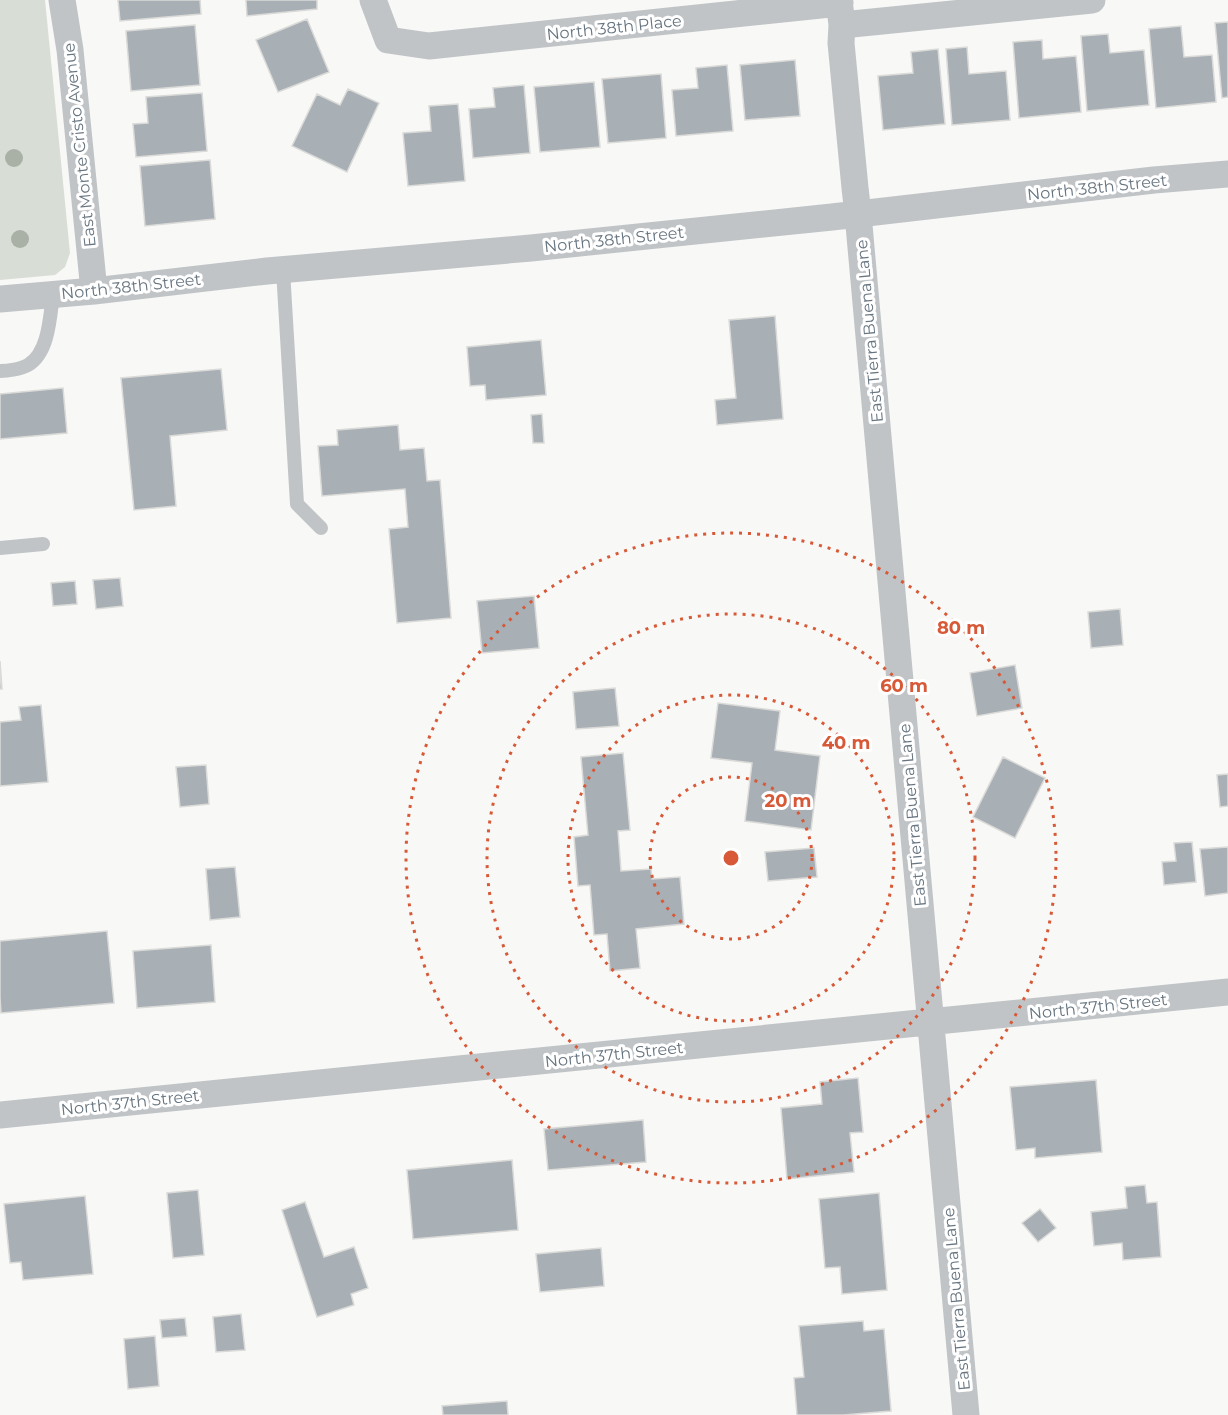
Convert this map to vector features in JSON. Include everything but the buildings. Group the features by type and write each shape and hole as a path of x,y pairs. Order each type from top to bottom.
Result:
{"street":[{"name":"East Monte Cristo Avenue","path":"62,0 70,50 94,291"},
{"name":"North 38th Place","path":"373,0 388,40 429,46 840,9 1092,0"},
{"name":"East Tierra Buena Lane","path":"840,9 842,54 966,1415"},
{"name":"North 38th Street","path":"0,299 283,270 531,248 1154,180 1228,174"},
{"name":"North 37th Street","path":"0,1115 1228,992"}],"lane":[{"path":"283,270 297,504 321,528"},
{"path":"0,371 28,366 41,354 49,325 53,294"},
{"path":"0,548 43,544"}],"shaded area":[{"path":"0,0 45,0 70,253 65,267 55,275 0,280"}]}
